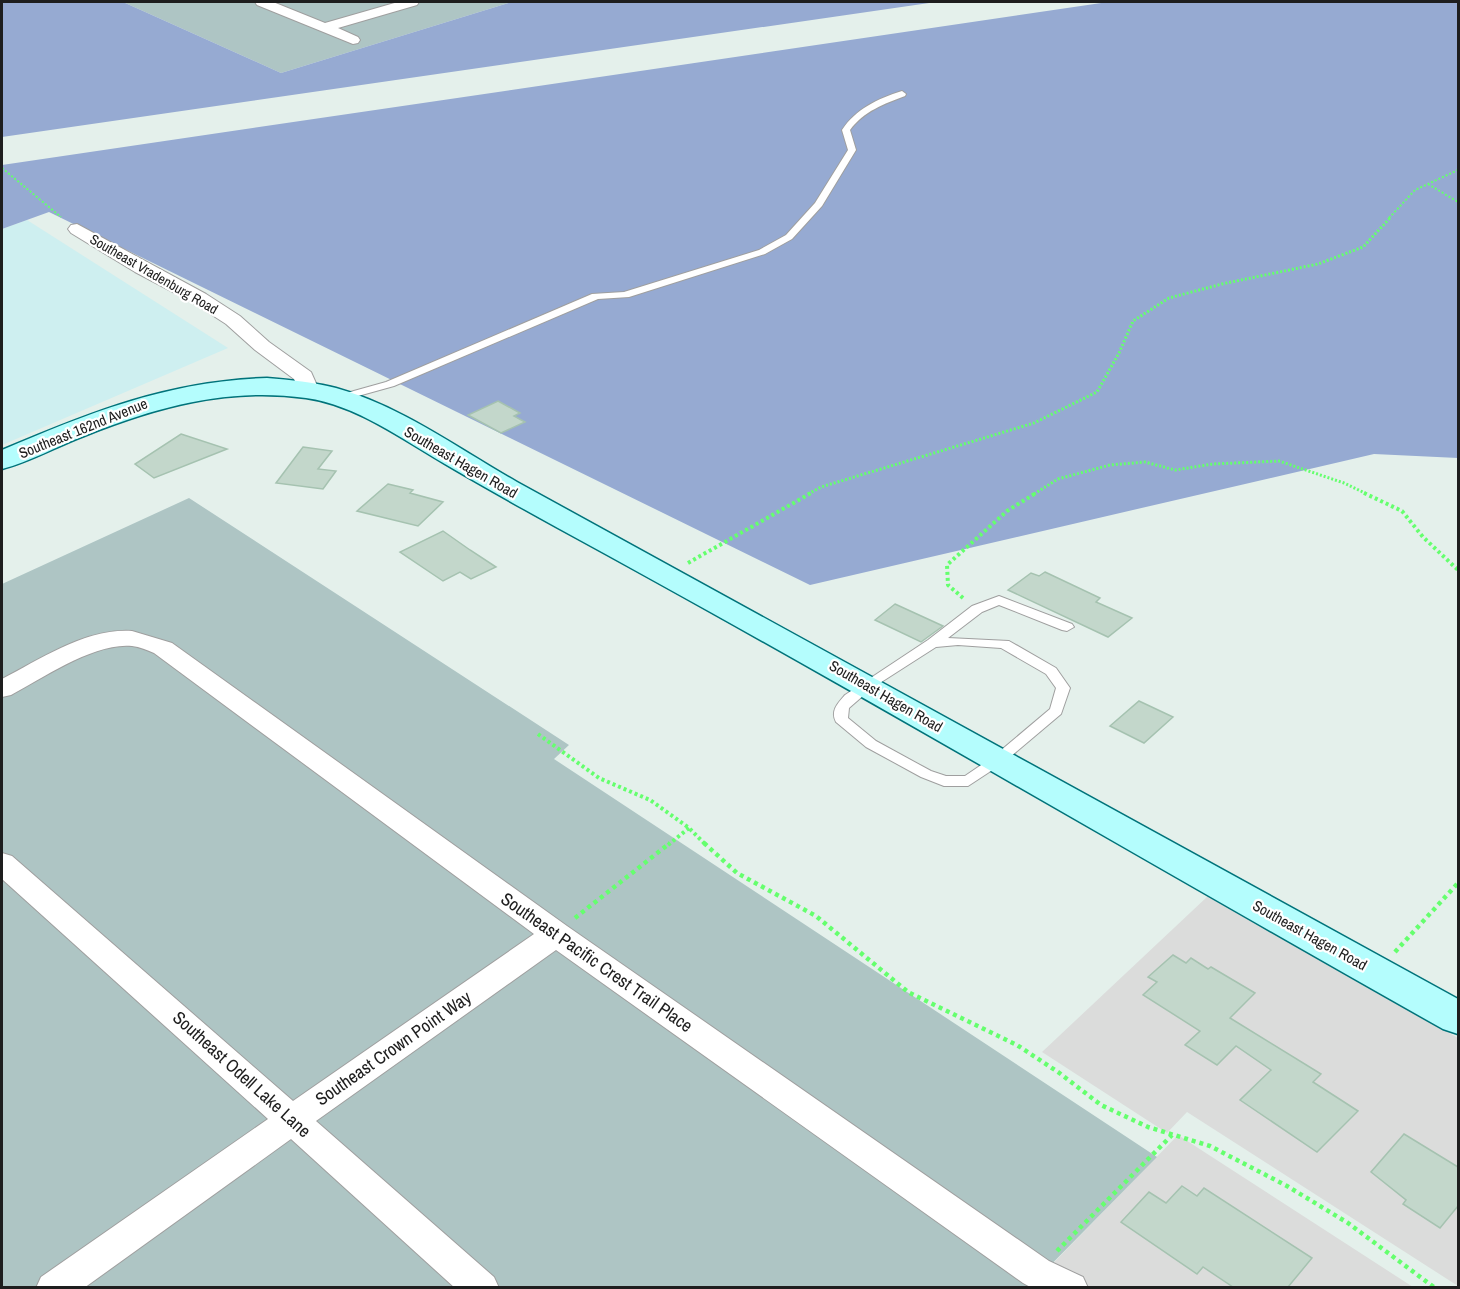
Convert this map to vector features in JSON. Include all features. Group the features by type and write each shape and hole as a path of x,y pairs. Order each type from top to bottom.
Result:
{"street":[{"path":"262,2 353,40"},
{"path":"324,28 412,2"},
{"name":"Southeast Vradenburg Road","path":"77,229 99,244 199,298 233,320 261,346 304,376 308,390"},
{"name":"Southeast 162nd Avenue","path":"2,460 108,415 176,394 225,387 257,386 308,390"},
{"name":"Southeast Hagen Road","path":"308,390 340,398 389,421 867,685 1458,1018"},
{"name":"Southeast Pacific Crest Trail Place","path":"2,689 98,643 126,638 145,641 163,648 556,933 1036,1272 1070,1287"},
{"name":"Southeast Odell Lake Lane","path":"2,863 481,1287"},
{"name":"Southeast Crown Point Way","path":"54,1287 556,933"}],"lane":[{"path":"340,398 390,384 596,296 625,295 762,252 789,237 819,204 852,150 846,130 854,117 874,105 902,94"},
{"path":"933,643 958,641 1004,644 1052,671 1063,688 1056,711 998,760 968,781 944,781 871,744 841,719 842,707 867,685 933,643 977,609 999,600 1067,627"}],"path":[{"path":"2,168 77,229"},
{"path":"667,575 821,487 1034,423 1097,392 1119,353 1133,321 1169,298 1222,284 1318,264 1363,247 1415,190 1458,170"},
{"path":"1427,184 1458,202"},
{"path":"977,609 948,585 948,565 1007,511 1058,479 1110,465 1145,462 1175,470 1213,464 1279,461 1344,483 1402,511 1423,537 1458,570"},
{"path":"538,734 599,778 650,800 689,828 737,873 816,916 908,992 1017,1045 1058,1072 1101,1105 1148,1127 1210,1146 1287,1186 1348,1223 1435,1287"},
{"path":"556,933 689,828"},
{"path":"1376,972 1458,883"},
{"path":"1036,1272 1172,1135"}],"shaded area":[{"path":"2,2 123,2 281,73 512,2 936,2 2,137"},
{"path":"123,2 512,2 281,73"},
{"path":"1108,2 1458,2 1458,458 1374,454 810,585 49,212 2,229 2,165"},
{"path":"27,220 228,348 2,445 2,229"},
{"path":"189,498 569,745 554,759 1157,1157 1029,1287 2,1287 2,584"},
{"path":"1208,896 1458,1038 1458,1286 1187,1112 1167,1133 1042,1052"},
{"path":"1178,1135 1413,1287 1029,1288"}],"building":[{"path":"498,401 520,413 514,416 525,422 501,433 468,415"},
{"path":"181,434 227,449 154,478 135,464"},
{"path":"303,447 332,451 318,469 336,471 323,489 276,483"},
{"path":"388,484 413,490 410,493 443,502 418,526 357,511"},
{"path":"443,531 496,567 471,579 460,572 443,581 400,552"},
{"path":"1045,572 1100,598 1096,602 1132,618 1108,637 1008,590 1031,573 1039,576"},
{"path":"895,604 943,626 921,642 875,620"},
{"path":"1139,701 1173,717 1144,743 1110,726"},
{"path":"1173,955 1186,963 1191,958 1208,969 1211,967 1255,993 1230,1018 1321,1074 1313,1082 1358,1111 1317,1152 1240,1100 1271,1070 1236,1046 1217,1065 1185,1045 1200,1031 1143,995 1157,982 1148,977"},
{"path":"1404,1134 1458,1167 1458,1206 1440,1228 1403,1204 1406,1200 1371,1172"},
{"path":"1182,1186 1197,1196 1204,1188 1312,1258 1288,1287 1233,1287 1203,1267 1197,1274 1121,1222 1149,1192 1166,1203"}]}
